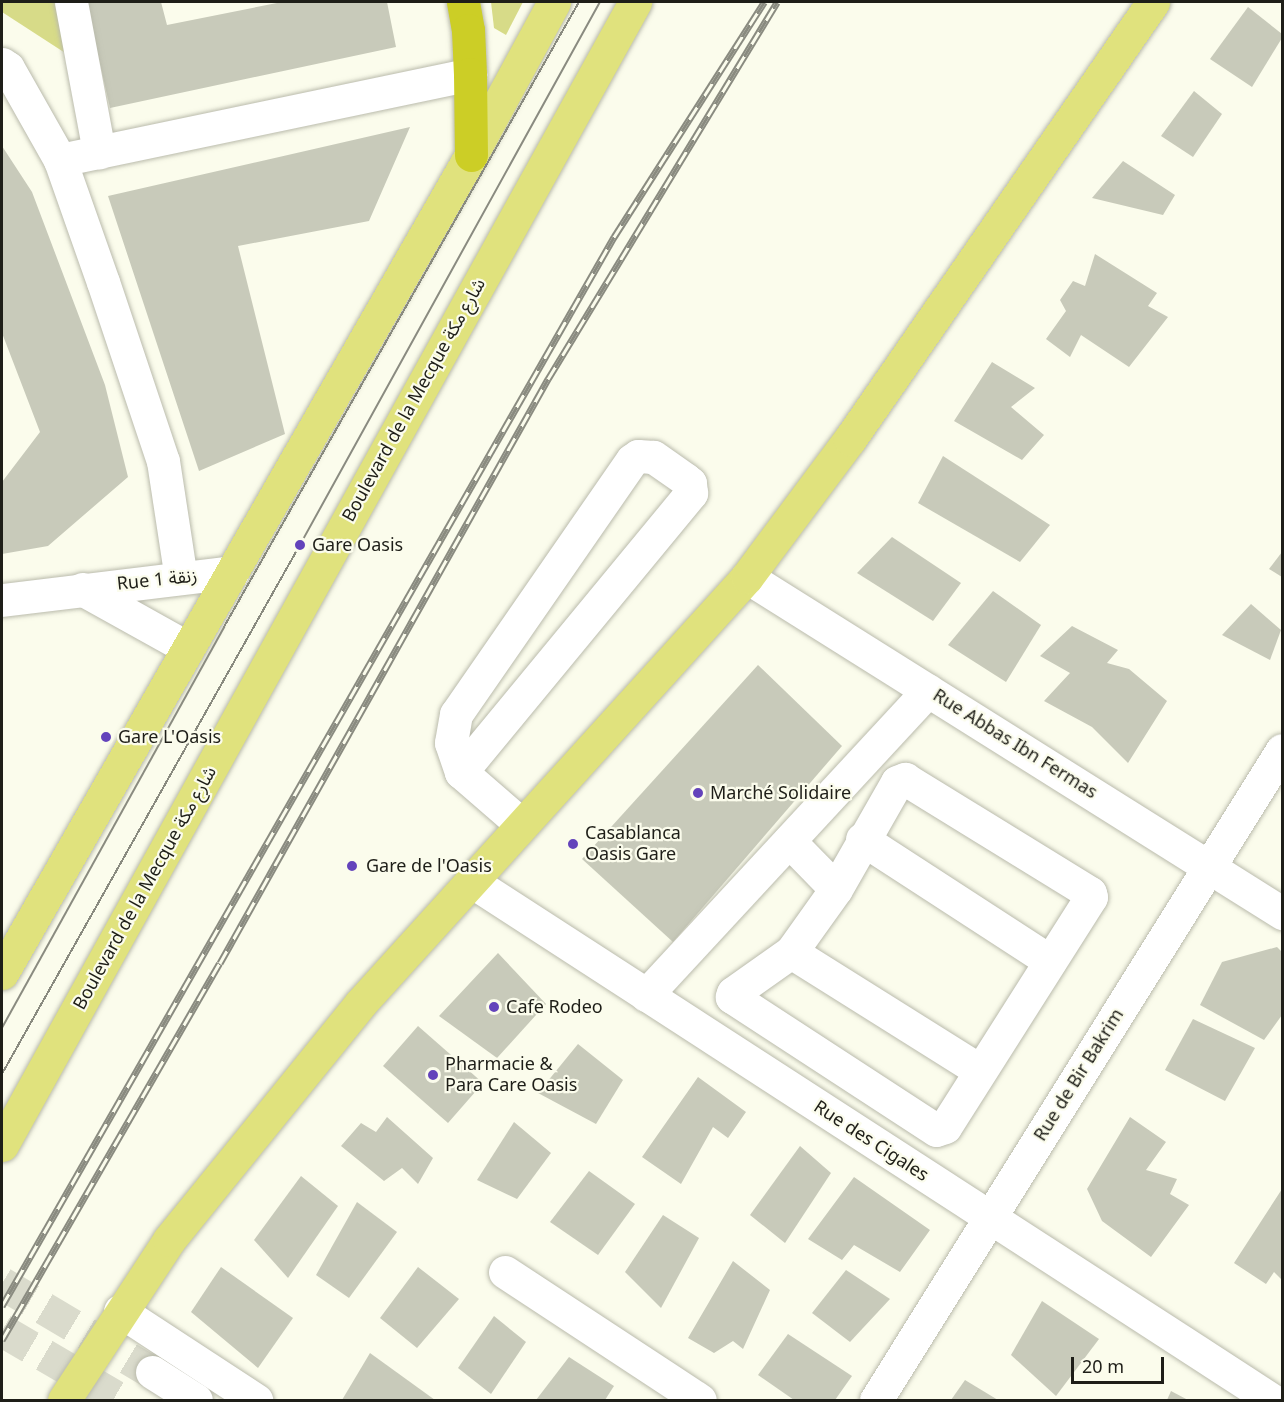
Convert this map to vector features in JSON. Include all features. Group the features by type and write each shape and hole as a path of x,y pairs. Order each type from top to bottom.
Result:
{"highway":[{"path":"463,2 471,74 471,154"}],"main road":[{"path":"2,973 471,154 554,2"},
{"name":"Boulevard de la Mecque شارع مكة","path":"2,1145 635,2"},
{"path":"64,1401 120,1311 169,1240 360,1004 747,577 850,439 1153,2"}],"street":[{"path":"71,2 99,152"},
{"path":"2,64 8,68 60,160 163,461 181,578"},
{"path":"60,160 471,74"},
{"path":"461,772 691,493 690,483 685,478 653,457 638,456 632,460 456,714 451,743 461,772 521,824"},
{"name":"Rue 1 زنقة","path":"2,600 82,588 232,572"},
{"name":"Rue Abbas Ibn Fermas","path":"747,577 1209,865 1282,913"},
{"name":"Rue 1 زنقة","path":"82,588 188,648"},
{"path":"646,995 928,690"},
{"name":"Rue de Bir Bakrim","path":"876,1401 1282,750"},
{"path":"905,779 1090,893 1088,902 979,1070 945,1127 936,1130 732,999 733,993 791,952 836,889 862,839 897,782 905,779"},
{"path":"862,839 1050,961"},
{"path":"789,841 836,889"},
{"name":"Rue des Cigales","path":"471,881 1272,1401"},
{"path":"791,952 979,1070"},
{"path":"505,1272 700,1401"},
{"path":"120,1311 256,1401"},
{"path":"152,1372 196,1401"},
{"path":"1279,1401 1282,1395"}],"green space":[{"path":"2,2 62,2 76,60 2,12"},
{"path":"491,2 523,2 506,35 494,28"}],"building":[{"path":"86,2 161,2 167,25 282,2 387,2 396,47 110,108"},
{"path":"1248,7 1282,34 1282,38 1252,87 1210,59"},
{"path":"1194,91 1222,114 1193,157 1161,136"},
{"path":"410,127 369,221 238,246 285,434 199,471 108,196"},
{"path":"2,146 32,192 105,385 128,477 48,546 2,554 2,482 40,432 2,333"},
{"path":"1123,161 1175,195 1163,215 1092,198"},
{"path":"1095,254 1157,293 1148,306 1168,317 1129,367 1081,335 1070,357 1046,339 1066,311 1060,300 1073,281 1085,286"},
{"path":"992,362 1035,388 1011,407 1044,435 1022,460 954,421"},
{"path":"943,456 1050,525 1020,562 918,503"},
{"path":"892,537 961,583 933,621 857,573"},
{"path":"1282,552 1282,577 1269,569"},
{"path":"993,591 1041,625 1006,682 948,645"},
{"path":"1251,604 1281,630 1270,660 1222,635"},
{"path":"1072,626 1118,650 1107,663 1129,669 1167,701 1128,763 1092,727 1044,701 1070,673 1040,656"},
{"path":"758,665 842,746 673,942 582,859"},
{"path":"1277,947 1282,952 1282,1015 1264,1040 1200,1005 1222,962"},
{"path":"498,953 546,1004 497,1058 439,1016"},
{"path":"1193,1019 1255,1048 1225,1101 1165,1070"},
{"path":"418,1026 483,1083 448,1123 383,1066"},
{"path":"578,1044 623,1080 596,1124 538,1093"},
{"path":"698,1077 746,1112 728,1138 713,1127 681,1184 642,1157"},
{"path":"387,1117 433,1158 418,1184 402,1168 384,1181 341,1146 361,1123 376,1132"},
{"path":"1130,1117 1166,1142 1146,1170 1177,1179 1170,1194 1189,1205 1151,1257 1102,1221 1087,1189"},
{"path":"514,1122 551,1153 517,1199 477,1180"},
{"path":"800,1146 831,1173 785,1243 750,1215"},
{"path":"589,1171 635,1204 598,1255 550,1222"},
{"path":"301,1176 338,1206 288,1278 254,1240"},
{"path":"854,1177 930,1230 900,1272 854,1245 842,1260 808,1239"},
{"path":"1282,1189 1282,1280 1274,1272 1266,1284 1234,1263"},
{"path":"357,1202 397,1232 349,1298 316,1275"},
{"path":"663,1215 699,1238 661,1308 625,1272"},
{"path":"733,1261 770,1290 743,1349 733,1341 714,1353 688,1338"},
{"path":"221,1267 293,1318 258,1368 191,1312"},
{"path":"418,1267 459,1299 417,1348 380,1318"},
{"path":"846,1270 890,1299 850,1342 812,1313"},
{"path":"1042,1301 1099,1339 1056,1396 1011,1355"},
{"path":"494,1316 526,1342 491,1394 458,1368"},
{"path":"788,1334 852,1376 835,1400 794,1400 758,1375"},
{"path":"370,1353 435,1400 342,1400"},
{"path":"569,1357 614,1386 605,1400 536,1400"},
{"path":"965,1380 998,1400 951,1400"},
{"path":"1171,1391 1188,1400 1167,1400"}],"tunnel":[{"path":"2,1283 152,1372"},
{"path":"2,1330 122,1400"}],"tram line":[{"path":"2,1028 224,627 579,2"},
{"path":"2,1074 300,545 600,2"}],"railway":[{"path":"2,1306 614,237 764,2"},
{"path":"2,1340 220,963 548,379 777,2"}],"place":[{"name":"Gare Oasis","path":"300,545"},
{"name":"Gare L'Oasis","path":"106,737"},
{"name":"Marché Solidaire","path":"698,793"},
{"name":"Casablanca Oasis Gare","path":"573,844"},
{"name":"Gare de l'Oasis","path":"352,866"},
{"name":"Cafe Rodeo","path":"494,1007"},
{"name":"Pharmacie & Para Care Oasis","path":"433,1075"}]}
